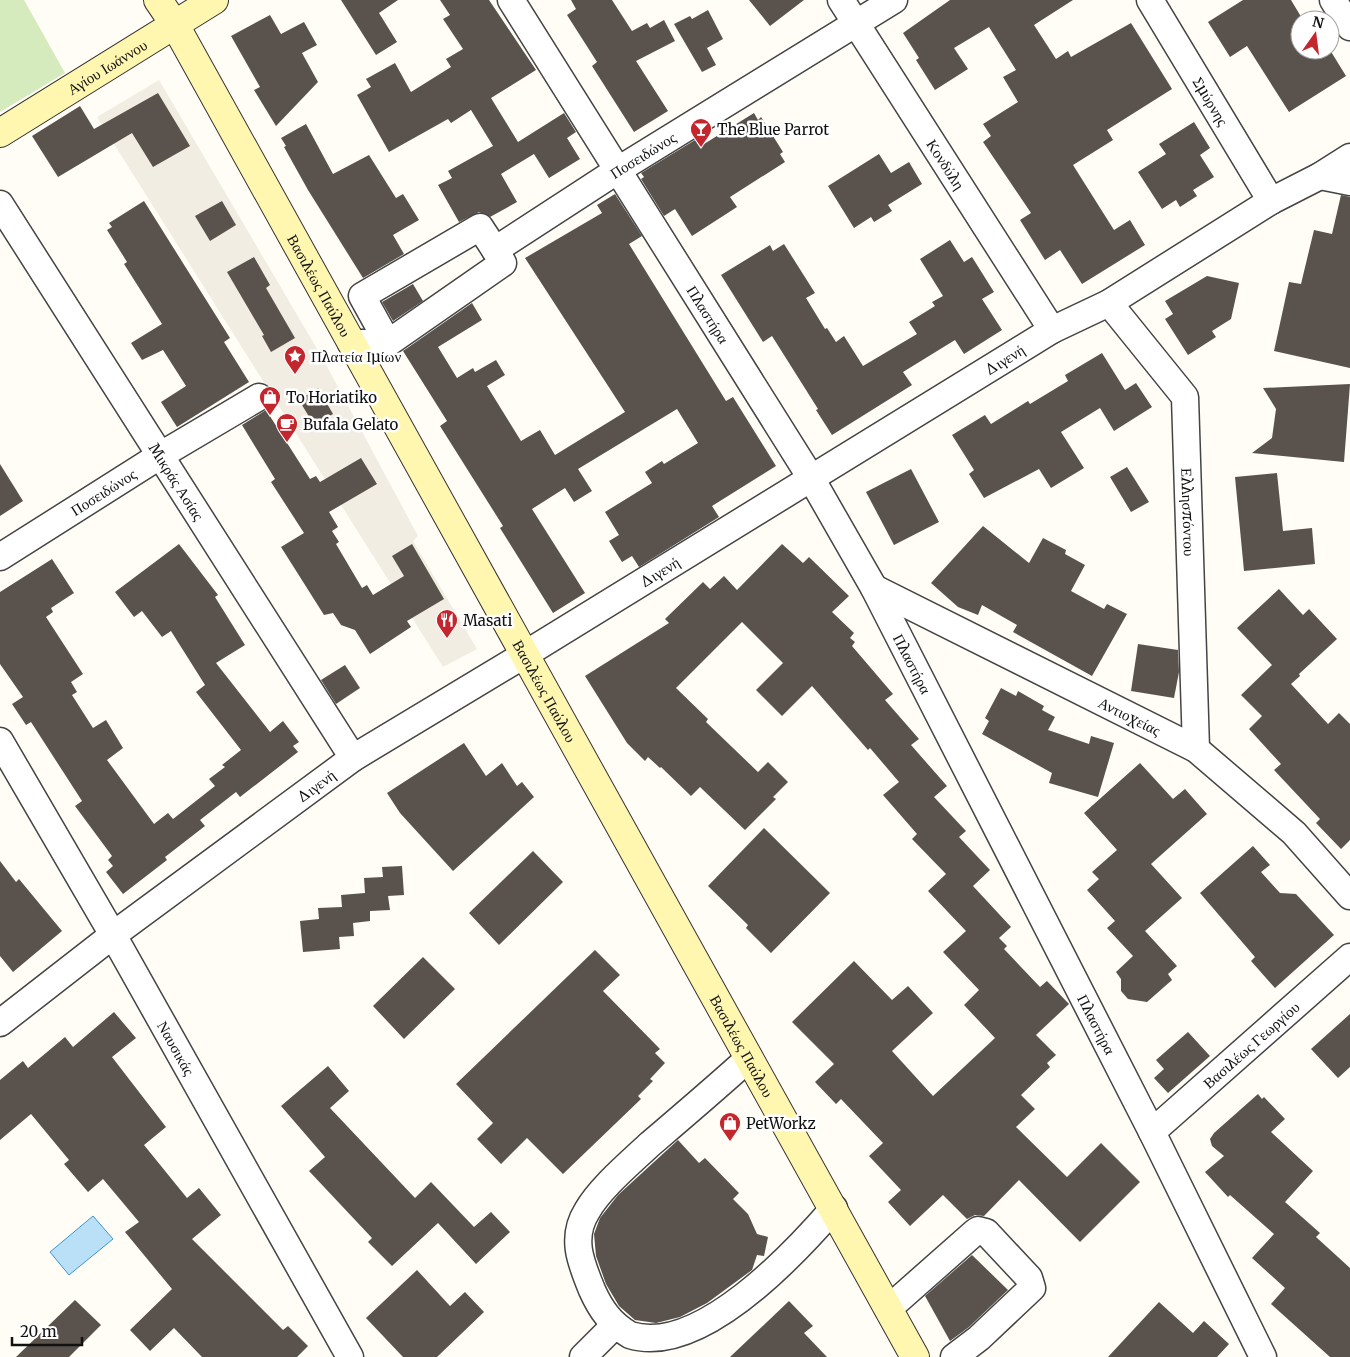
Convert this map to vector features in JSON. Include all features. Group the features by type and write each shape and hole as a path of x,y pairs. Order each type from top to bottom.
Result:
{"street":[{"name":"Βασιλέως Παύλου","path":"158,0 175,26 834,1208 915,1357"},
{"name":"Αγίου Ιωάννου","path":"0,133 214,0"},
{"name":"Πλαστήρα","path":"512,0 811,478 874,588 1152,1132 1263,1357"},
{"name":"Κονδύλη","path":"841,0 1052,330"},
{"name":"Ποσειδώνος","path":"495,250 618,170 894,0"},
{"name":"Σμύρνης","path":"1150,0 1271,201"},
{"path":"1333,0 1350,27"},
{"name":"Διγενή","path":"0,1023 113,935 353,758 1052,330 1109,303 1271,201 1320,176 1350,157"},
{"path":"1320,176 1350,182"},
{"name":"Μικράς Ασίας","path":"0,204 353,758"},
{"path":"351,342 388,343 503,263 480,227 362,296 388,343"},
{"name":"Ελλησπόντου","path":"1109,303 1185,397 1196,749"},
{"name":"Ποσειδώνος","path":"0,557 161,455 259,397"},
{"name":"Αντιοχείας","path":"874,588 1196,749 1294,833 1350,896"},
{"name":"Ναυσικάς","path":"0,741 113,935 350,1357"},
{"name":"Βασιλέως Γεωργίου","path":"1152,1132 1350,957"},
{"path":"749,1058 623,1169 586,1211 577,1237 579,1258 600,1308 614,1326 638,1340 664,1344 702,1333 756,1291 807,1240 834,1208"},
{"path":"888,1310 974,1232 978,1230 986,1232 1029,1278 1032,1288 979,1338 954,1357"},
{"path":"584,1357 614,1326"}],"green space":[{"path":"0,0 24,0 65,73 0,112"}],"shaded area":[{"name":"Πλατεία Ιμίων","path":"159,80 323,359 418,536 413,541 477,649 443,667 97,117"}],"water":[{"path":"93,1216 113,1239 69,1275 50,1252"}],"building":[{"path":"341,0 398,0 379,13 397,42 376,55"},
{"path":"440,0 489,0 536,70 491,98 518,142 564,113 576,132 567,138 580,159 549,178 534,154 501,174 517,202 490,217 479,212 459,222 438,185 452,178 448,171 493,146 471,110 451,123 448,119 389,152 357,95 371,87 366,79 395,63 411,92 451,67 446,59 463,49 443,19 450,15"},
{"path":"571,0 612,0 632,31 647,23 650,28 664,20 675,41 636,61 668,111 634,132 592,66 597,62 567,15 576,9"},
{"path":"749,0 804,0 770,26"},
{"path":"950,0 1073,0 1034,25 1056,59 1068,51 1071,57 1131,23 1172,89 1107,130 1113,140 1073,165 1114,230 1130,220 1145,245 1082,284 1060,250 1045,260 1020,220 1031,213 983,142 991,136 983,124 1018,102 1003,77 1016,70 989,27 954,48 968,69 935,90 916,60 919,58 903,33"},
{"path":"1243,0 1291,0 1297,10 1290,10 1290,60 1336,60 1346,76 1289,112 1247,46 1230,57 1208,22"},
{"path":"708,10 723,39 707,48 700,35 716,65 702,72 674,24 690,16 692,19"},
{"path":"270,15 281,34 304,22 317,45 302,53 318,82 276,126 254,90 260,87 231,36"},
{"path":"158,93 190,146 153,167 132,133 58,177 32,136 80,106 94,129"},
{"path":"754,113 758,120 761,117 783,152 780,154 785,162 730,197 737,207 692,236 675,209 664,216 641,179 644,177 641,173 700,137 704,144"},
{"path":"1194,122 1210,148 1200,155 1214,177 1193,190 1197,196 1180,207 1176,200 1162,209 1138,172 1166,154 1159,144"},
{"path":"306,124 333,174 369,155 396,198 403,194 419,220 393,235 404,254 363,278 308,190 284,147 286,146 281,138"},
{"path":"879,154 891,173 909,162 922,184 888,205 892,211 874,222 871,217 854,228 828,186"},
{"path":"615,194 642,236 629,244 726,401 733,397 776,466 712,506 719,517 639,567 632,556 622,562 609,541 619,535 605,512 652,483 645,472 662,461 664,464 698,443 677,409 578,469 592,491 574,502 565,488 532,509 585,593 553,613 500,528 503,526 440,426 447,421 403,351 472,303 482,320 438,347 457,378 473,368 475,372 496,360 505,375 487,386 521,441 540,430 555,455 625,412 525,258 602,213 597,205"},
{"path":"1341,195 1350,197 1350,368 1274,351 1289,282 1301,284 1314,230 1332,234"},
{"path":"144,201 230,338 224,342 249,382 177,427 161,402 186,386 163,350 142,360 131,343 162,324 124,264 127,262 107,230 112,227 109,223"},
{"path":"222,201 236,225 210,241 195,216"},
{"path":"950,240 964,262 972,257 994,292 982,299 1002,330 964,354 955,340 903,372 912,385 832,435 816,410 818,409 772,336 763,342 721,275 770,245 773,251 784,244 815,293 806,298 825,329 827,328 836,342 844,336 863,366 917,334 909,322 935,306 932,302 943,296 920,259"},
{"path":"254,257 270,285 266,288 295,338 271,352 262,336 264,335 227,272"},
{"path":"1207,276 1239,283 1231,319 1212,331 1216,337 1188,355 1165,319 1173,314 1165,301"},
{"path":"413,284 423,301 393,321 382,302"},
{"path":"1102,353 1125,390 1136,383 1152,407 1114,431 1100,408 1061,432 1084,468 1051,488 1039,469 984,498 969,474 974,470 952,435 985,415 991,424 1028,401 1030,404 1068,381 1065,375"},
{"path":"1350,384 1344,462 1252,453 1272,438 1276,409 1263,388"},
{"path":"318,388 333,414 314,425 299,400"},
{"path":"266,410 310,479 316,476 320,482 361,458 377,484 329,512 338,527 332,531 339,542 336,544 362,588 367,585 373,595 404,576 392,556 412,544 444,599 407,621 411,627 370,654 355,630 341,625 333,613 324,615 281,547 304,533 271,482 275,479 242,425"},
{"path":"0,464 23,501 0,516"},
{"path":"1127,467 1149,502 1131,512 1110,477"},
{"path":"911,469 939,522 894,545 866,492"},
{"path":"1277,473 1283,531 1312,528 1315,564 1244,571 1235,477"},
{"path":"983,526 1029,563 1043,538 1066,550 1065,554 1085,565 1071,591 1104,609 1107,604 1127,614 1092,676 1013,632 1017,625 982,605 978,615 958,607 931,583"},
{"path":"179,544 218,595 215,597 245,645 216,663 270,732 283,721 299,742 293,746 298,752 240,797 236,792 200,820 205,826 165,857 167,860 123,894 106,872 113,866 108,860 112,856 75,806 82,801 31,722 26,725 12,704 23,697 0,664 0,592 52,559 74,593 51,608 53,612 46,617 83,674 71,682 77,692 72,695 93,728 106,720 123,748 107,760 154,824 168,813 173,819 215,786 209,779 225,767 222,765 241,750 196,692 205,685 171,631 162,637 142,611 134,617 115,592"},
{"path":"782,544 803,563 809,557 849,596 832,612 854,633 850,638 855,642 852,646 893,694 885,700 919,739 911,745 947,786 934,797 966,831 959,837 990,870 973,886 1011,927 999,938 1007,946 1004,949 1040,987 1047,981 1069,1004 1036,1035 1056,1055 1047,1063 1050,1067 1021,1095 1035,1109 1016,1127 1067,1177 1101,1143 1140,1182 1080,1242 1019,1180 984,1216 975,1215 967,1219 943,1195 910,1226 888,1202 901,1190 869,1156 883,1143 841,1099 836,1104 815,1082 834,1064 792,1022 854,961 892,1000 908,986 933,1013 892,1051 933,1096 995,1038 964,1005 979,990 943,952 966,931 928,891 946,874 912,839 917,834 883,795 899,782 870,748 868,750 812,686 782,716 756,690 783,663 742,622 676,688 708,719 706,722 758,772 768,762 788,782 773,797 776,799 745,830 700,787 691,796 648,757 645,761 627,743 585,676 669,623 665,619 703,582 710,589 724,576 737,590"},
{"path":"1279,589 1303,615 1309,609 1337,639 1299,674 1300,676 1291,684 1328,724 1339,713 1350,724 1350,840 1341,849 1316,823 1320,819 1274,770 1281,764 1249,729 1262,716 1241,695 1272,665 1237,628"},
{"path":"1138,644 1178,650 1179,672 1174,698 1131,691"},
{"path":"345,665 360,688 336,704 321,680"},
{"path":"1001,688 1016,696 1018,691 1044,706 1042,710 1055,717 1048,730 1089,744 1091,736 1114,743 1098,797 1049,783 1052,773 982,734 989,721 985,718"},
{"path":"464,743 486,776 502,763 517,786 522,782 534,797 453,871 400,813 387,793"},
{"path":"1140,763 1173,799 1185,789 1207,814 1151,864 1182,898 1145,931 1177,966 1168,974 1172,980 1147,1002 1128,999 1121,991 1121,979 1116,972 1133,956 1107,928 1115,921 1087,890 1099,879 1092,872 1117,850 1084,813"},
{"path":"764,828 830,893 771,953 746,928 748,925 708,886"},
{"path":"1253,846 1270,865 1261,872 1280,893 1296,894 1334,935 1275,988 1251,961 1255,957 1200,893"},
{"path":"533,851 563,882 499,945 469,913"},
{"path":"0,861 16,882 19,879 62,931 13,972 0,956"},
{"path":"402,866 404,895 388,896 390,910 370,911 370,921 353,923 354,936 339,937 340,949 303,952 300,921 319,919 318,908 342,907 341,895 365,893 364,878 383,877 382,867"},
{"path":"595,950 620,975 603,991 660,1049 655,1053 665,1063 650,1079 653,1081 638,1096 641,1099 563,1174 527,1138 501,1164 477,1139 493,1123 456,1084"},
{"path":"423,957 455,989 404,1039 373,1006"},
{"path":"114,1012 136,1038 112,1057 166,1127 144,1145 187,1198 199,1188 221,1215 192,1239 283,1330 288,1326 308,1346 297,1357 202,1357 174,1328 150,1351 130,1330 172,1289 125,1232 139,1222 103,1179 88,1192 64,1164 69,1160 31,1114 0,1140 0,1080 23,1061 28,1068 65,1037 73,1047"},
{"path":"1350,1014 1350,1067 1338,1078 1311,1049"},
{"path":"1188,1032 1210,1056 1168,1093 1154,1078 1164,1069 1156,1060"},
{"path":"328,1066 349,1091 330,1108 415,1198 431,1182 474,1227 491,1212 510,1232 476,1264 438,1223 392,1266 368,1242 372,1238 309,1171 325,1157 281,1106"},
{"path":"1258,1094 1262,1099 1264,1097 1285,1119 1271,1132 1313,1171 1285,1202 1320,1233 1316,1237 1350,1268 1350,1357 1330,1357 1271,1304 1285,1288 1252,1258 1274,1234 1230,1195 1228,1197 1205,1172 1224,1156 1212,1146 1210,1139 1214,1133"},
{"path":"678,1140 699,1163 705,1158 739,1193 733,1199 748,1214 757,1234 768,1237 764,1256 757,1255 752,1270 707,1303 680,1317 656,1323 635,1320 619,1306 606,1284 596,1256 594,1234 600,1218 618,1195"},
{"path":"972,1255 1008,1290 969,1327 950,1341 925,1296"},
{"path":"417,1270 450,1306 465,1292 484,1312 437,1357 403,1357 366,1318"},
{"path":"75,1300 101,1325 69,1357 16,1357"},
{"path":"789,1301 813,1326 804,1333 827,1357 730,1357"},
{"path":"1159,1302 1193,1333 1204,1321 1229,1344 1217,1357 1108,1357"}],"place":[{"name":"The Blue Parrot","path":"701,148"},
{"name":"Πλατεία Ιμίων","path":"295,375"},
{"name":"To Horiatiko","path":"270,416"},
{"name":"Bufala Gelato","path":"287,443"},
{"name":"Masati","path":"447,639"},
{"name":"PetWorkz","path":"730,1142"}]}
